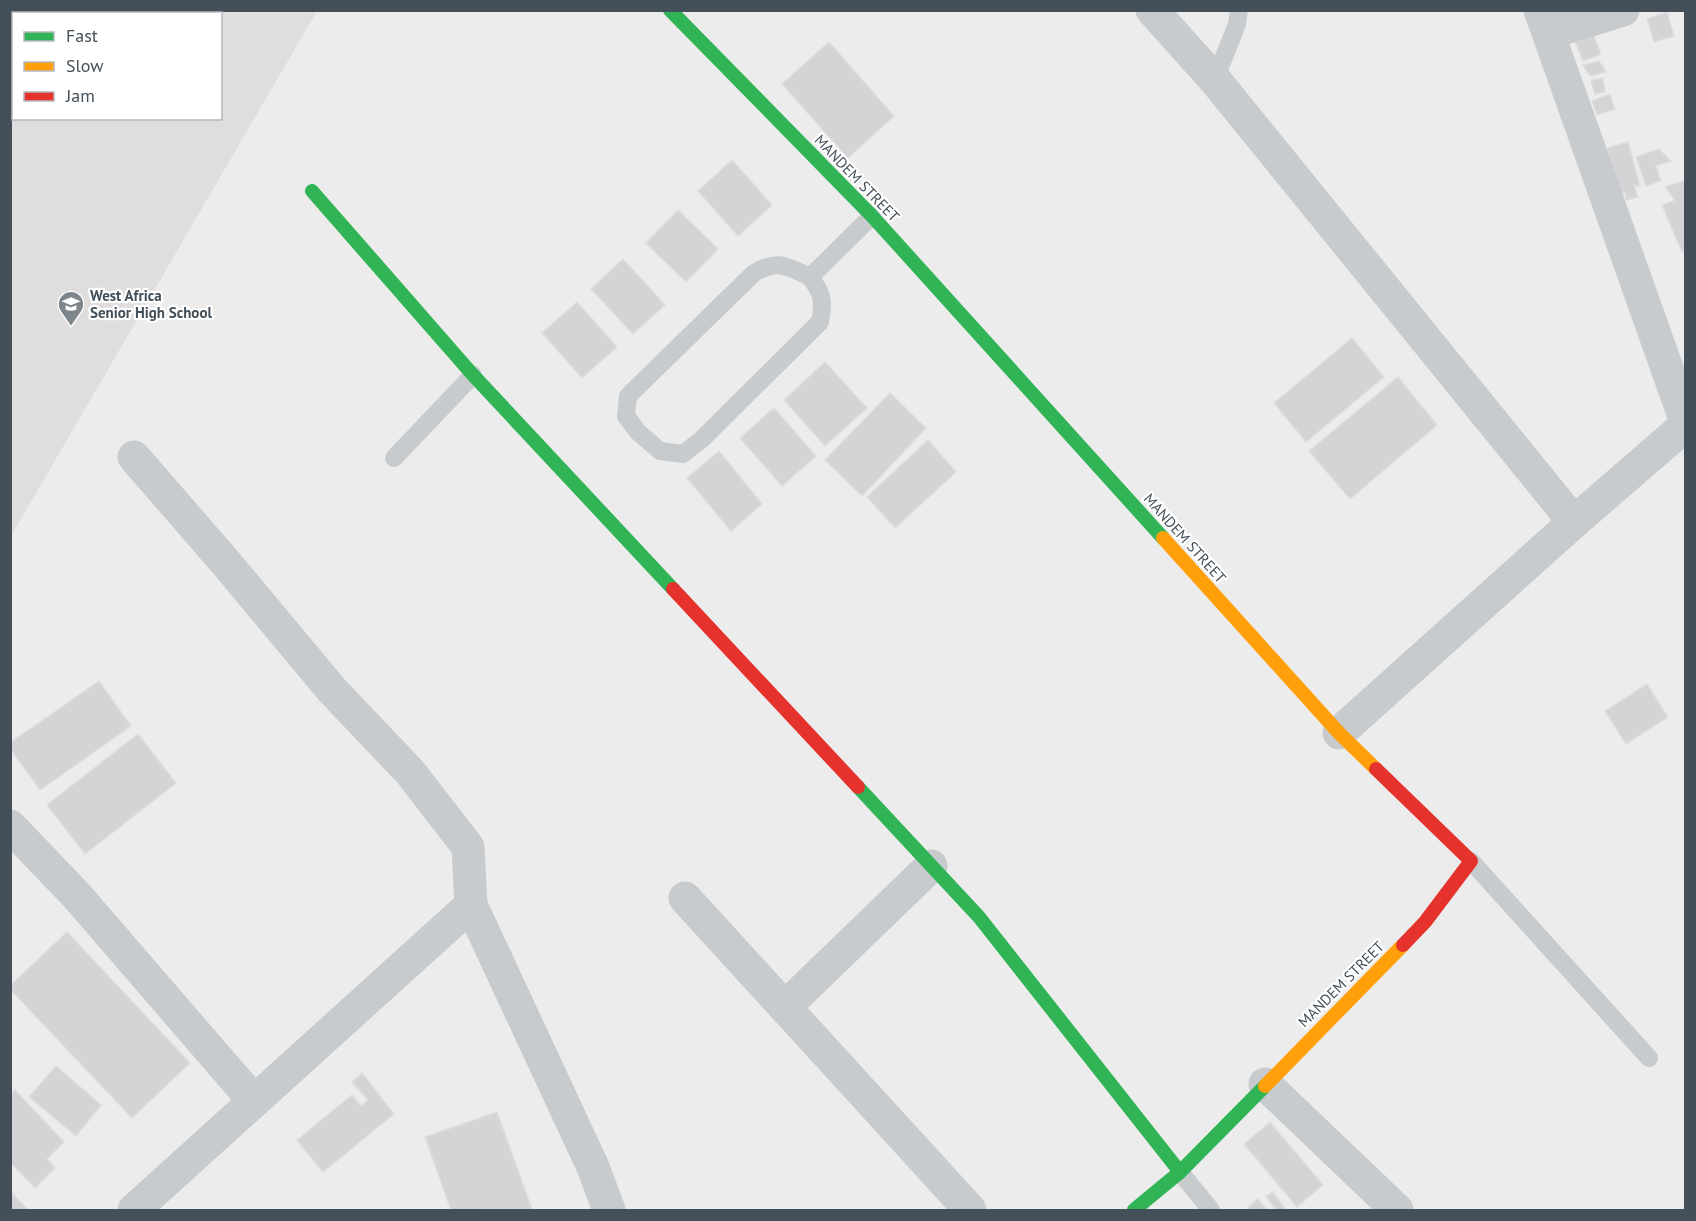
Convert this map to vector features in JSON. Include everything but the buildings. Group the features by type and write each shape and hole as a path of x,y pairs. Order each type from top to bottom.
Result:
{"street":[{"name":"MANDEM STREET","path":"670,10 872,216 1339,733 1471,861 1425,922 1180,1172 1134,1210"},
{"path":"1152,10 1215,80 1574,522"},
{"path":"1339,733 1686,424 1544,22 1623,10"},
{"path":"312,191 473,375 978,917 1180,1172"},
{"path":"134,457 332,690 410,772 468,847 471,905 593,1167 609,1210"},
{"path":"10,826 77,896 254,1101"},
{"path":"784,1007 931,866"},
{"path":"685,898 970,1210"},
{"path":"134,1210 471,905"},
{"path":"1264,1084 1397,1210"}],"lane":[{"path":"1215,80 1237,24 1239,10"},
{"path":"810,277 872,216"},
{"path":"769,264 786,266 810,277 820,291 823,305 820,322 702,439 683,454 660,451 638,432 626,416 628,396 754,273 769,264"},
{"path":"394,458 473,375"},
{"path":"1471,861 1649,1058"},
{"path":"1180,1172 1211,1210"}],"shaded area":[{"name":"West Africa Senior High School","path":"10,11 317,11 11,536"}],"traffic: fast":[{"path":"670,10 872,216 1163,538"},
{"path":"312,191 473,375 673,589"},
{"path":"858,787 979,917 1180,1172"},
{"path":"1134,1210 1180,1172 1265,1086"}],"traffic: slow":[{"path":"1163,538 1339,733 1376,769"},
{"path":"1265,1086 1403,945"}],"traffic: jam":[{"path":"673,589 858,787"},
{"path":"1376,769 1471,861 1425,922 1403,945"}],"place":[{"name":"West Africa Senior High School","path":"71,327"}]}
